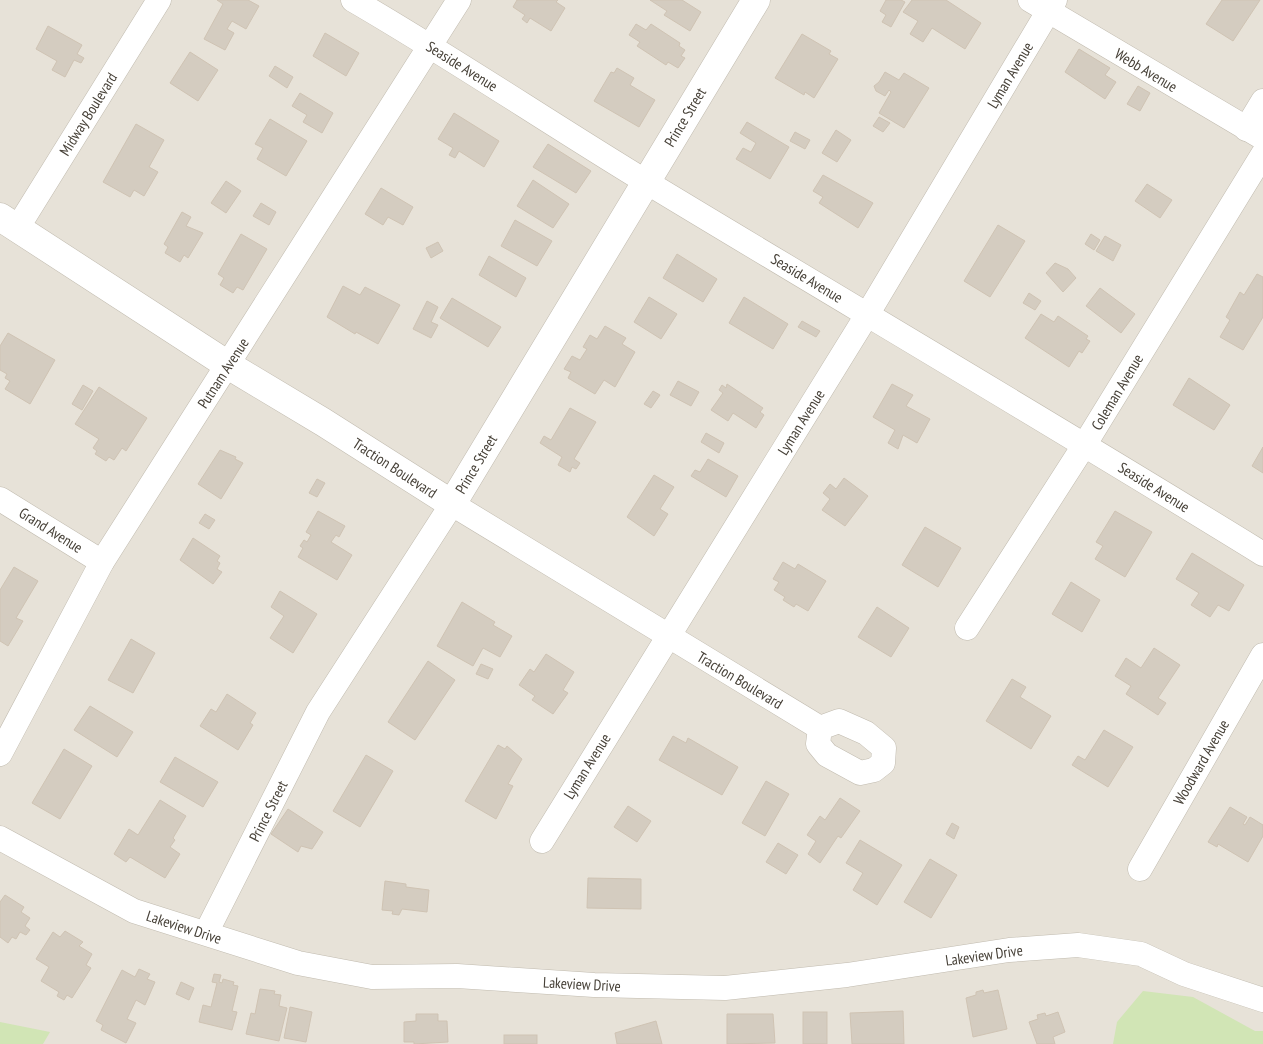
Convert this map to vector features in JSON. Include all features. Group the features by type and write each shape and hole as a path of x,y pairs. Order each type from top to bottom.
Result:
{"street":[{"name":"Midway Boulevard","path":"9,222 158,0"},
{"name":"Seaside Avenue","path":"353,0 432,46 646,182 1085,444 1263,554"},
{"name":"Putnam Avenue","path":"0,754 102,562 432,46 459,0"},
{"name":"Prince Street","path":"206,934 318,712 452,504 756,0"},
{"name":"Webb Avenue","path":"1044,4 1254,134"},
{"name":"Lyman Avenue","path":"542,841 868,315 1044,4"},
{"path":"1254,134 1263,101"},
{"name":"Coleman Avenue","path":"967,628 1085,444 1263,154"},
{"name":"Traction Boulevard","path":"9,222 228,365 323,422 667,637 820,728"},
{"name":"Grand Avenue","path":"0,499 102,562"},
{"name":"Woodward Avenue","path":"1140,869 1263,655"},
{"name":"Lakeview Drive","path":"0,838 134,911 298,963 372,977 457,976 594,985 725,988 847,975 1009,950 1078,945 1141,954 1184,974 1263,1000"}],"shaded area":[{"path":"0,0 1263,0 1263,1044 0,1044"}],"green space":[{"path":"1143,991 1193,997 1255,1031 1263,1031 1263,1044 1113,1044 1117,1022"},
{"path":"0,1022 50,1032 43,1044 0,1044"}],"building":[{"path":"217,0 248,0 259,6 246,29 232,21 227,29 234,33 225,50 204,39 223,4"},
{"path":"517,0 558,0 556,2 565,8 551,31 530,18 527,23 522,19 525,15 513,7"},
{"path":"650,0 682,0 701,12 690,31 664,15 667,11"},
{"path":"886,0 901,0 905,2 891,27 882,22 886,15 880,11"},
{"path":"912,0 946,0 981,23 965,49 932,28 923,42 910,34 918,21 903,12"},
{"path":"1222,0 1260,0 1233,41 1206,24"},
{"path":"636,24 646,30 651,24 680,43 679,46 685,50 681,56 685,58 678,68 668,62 666,65 637,46 640,42 629,35"},
{"path":"48,26 82,45 77,54 84,58 81,63 74,60 65,77 52,70 57,61 36,49"},
{"path":"325,33 359,53 346,76 313,56"},
{"path":"802,34 831,51 829,54 838,59 814,98 805,92 804,95 775,78"},
{"path":"1079,49 1110,68 1105,75 1116,82 1105,99 1065,72"},
{"path":"190,52 218,70 198,101 170,83"},
{"path":"275,66 293,77 287,88 269,76"},
{"path":"617,68 634,78 630,85 655,100 639,127 594,101 611,72 614,73"},
{"path":"885,72 899,80 904,73 929,88 904,128 879,113 891,92 889,90 885,96 876,91 874,86"},
{"path":"1138,86 1150,93 1140,111 1127,104"},
{"path":"300,93 333,113 322,133 303,122 307,115 292,106"},
{"path":"454,113 499,141 484,167 459,151 455,158 449,155 453,148 438,139"},
{"path":"879,117 890,123 883,132 873,126"},
{"path":"270,119 307,141 286,176 257,159 263,148 255,144"},
{"path":"747,122 789,147 770,179 736,159 743,148 751,152 756,143 740,133"},
{"path":"136,124 164,140 149,167 158,172 144,196 134,190 130,197 103,182"},
{"path":"836,130 851,140 837,162 822,153"},
{"path":"795,132 810,140 805,149 790,141"},
{"path":"548,144 591,171 576,193 533,167"},
{"path":"823,175 873,203 858,228 819,203 823,197 813,191"},
{"path":"533,180 569,204 553,228 517,206"},
{"path":"226,181 241,191 226,213 211,203"},
{"path":"1147,184 1172,200 1160,218 1135,201"},
{"path":"381,188 413,207 403,225 388,217 383,225 365,214"},
{"path":"261,203 276,212 269,225 253,216"},
{"path":"182,212 191,217 186,226 203,233 188,258 184,255 180,262 165,253 168,247 164,244"},
{"path":"515,220 552,241 537,266 501,246"},
{"path":"998,225 1025,241 990,297 964,281"},
{"path":"241,234 267,249 243,290 237,287 233,293 220,285 224,278 218,274"},
{"path":"1091,234 1100,240 1094,250 1085,244"},
{"path":"1105,236 1121,245 1113,261 1096,251"},
{"path":"438,242 443,251 431,258 426,248"},
{"path":"677,254 717,279 703,302 663,278"},
{"path":"489,256 526,278 516,297 479,275"},
{"path":"1055,263 1068,269 1076,278 1063,292 1046,273"},
{"path":"1257,274 1263,277 1263,317 1243,350 1220,337 1230,320 1226,317 1240,292 1244,295"},
{"path":"343,286 360,295 365,287 400,305 378,344 356,332 355,334 327,317"},
{"path":"1100,288 1135,314 1121,333 1086,306"},
{"path":"1029,293 1041,301 1035,310 1023,303"},
{"path":"649,297 677,314 661,339 634,322"},
{"path":"744,297 788,324 773,349 729,323"},
{"path":"452,298 501,327 488,347 440,318"},
{"path":"427,301 438,307 431,322 438,325 431,338 413,329"},
{"path":"1041,314 1054,322 1058,316 1088,336 1086,339 1090,341 1082,353 1079,351 1069,367 1025,338"},
{"path":"802,321 820,331 816,337 798,327"},
{"path":"605,326 626,338 622,344 635,352 615,387 604,380 595,394 568,378 571,372 564,369 572,356 580,360 587,349 583,347 590,335 597,339"},
{"path":"8,333 55,360 30,404 5,389 10,381 5,378 7,374 0,370 0,346"},
{"path":"1189,378 1230,405 1214,430 1173,405"},
{"path":"678,381 699,392 691,406 670,395"},
{"path":"727,384 763,408 760,412 764,415 756,428 733,413 728,421 711,410 723,393 719,390 722,385 726,388"},
{"path":"892,384 913,395 906,406 930,419 917,443 903,435 898,449 888,443 895,430 873,417"},
{"path":"83,385 93,391 82,410 72,404"},
{"path":"99,387 147,418 126,451 122,448 114,460 109,457 106,461 95,454 97,451 93,448 99,439 75,424"},
{"path":"653,391 660,395 651,408 644,404"},
{"path":"570,408 596,422 574,459 580,463 576,469 572,467 570,472 558,465 562,457 540,443 544,436 551,440"},
{"path":"706,433 724,443 719,453 701,442"},
{"path":"1263,447 1263,473 1252,466"},
{"path":"220,450 236,457 235,459 243,463 221,499 198,484"},
{"path":"708,459 738,476 726,497 691,476 695,470 700,472"},
{"path":"654,475 674,487 660,509 668,514 654,536 627,517"},
{"path":"844,478 868,496 845,526 822,510 830,499 823,493 830,484 836,489"},
{"path":"317,479 325,483 317,497 309,493"},
{"path":"318,511 345,526 339,537 336,535 331,542 352,555 337,580 298,557 303,548 300,546 304,540 307,542 311,535 306,532"},
{"path":"1115,511 1152,532 1125,577 1095,559 1103,546 1096,542"},
{"path":"205,514 215,520 209,529 199,523"},
{"path":"925,527 961,548 938,587 902,565"},
{"path":"193,538 220,556 217,561 220,563 217,569 222,572 213,584 180,560"},
{"path":"1192,553 1244,585 1229,611 1218,605 1210,617 1191,605 1199,593 1176,579"},
{"path":"783,562 795,569 798,564 826,581 808,611 796,604 794,607 783,600 785,597 774,590 779,582 773,579"},
{"path":"14,567 38,581 16,618 23,621 8,646 0,641 0,590"},
{"path":"1071,582 1100,600 1082,632 1052,614"},
{"path":"280,591 317,614 293,653 270,638 284,616 271,607"},
{"path":"462,602 495,622 493,625 512,636 500,657 483,648 473,666 437,646"},
{"path":"877,607 909,628 891,657 858,637"},
{"path":"131,639 155,653 133,693 108,680"},
{"path":"1154,648 1180,665 1158,698 1166,703 1158,715 1126,694 1131,686 1115,676 1126,658 1141,668"},
{"path":"546,654 574,672 563,690 568,693 553,714 532,700 535,696 519,685 530,669 534,672"},
{"path":"428,661 455,680 415,740 388,722"},
{"path":"481,664 493,669 488,679 476,674"},
{"path":"1012,679 1026,687 1020,697 1051,716 1031,749 986,721"},
{"path":"227,694 256,713 250,723 253,725 238,750 200,726 211,709 216,712"},
{"path":"90,706 133,732 117,757 74,730"},
{"path":"1104,730 1133,747 1108,787 1072,765 1078,756 1085,760"},
{"path":"673,736 686,743 688,738 738,767 722,795 659,760"},
{"path":"498,745 505,749 507,746 522,759 508,784 513,786 496,819 465,801"},
{"path":"64,749 92,766 60,819 32,803"},
{"path":"366,755 393,771 360,827 333,811"},
{"path":"175,757 218,782 203,807 160,782"},
{"path":"766,781 789,794 765,836 742,823"},
{"path":"840,798 860,811 841,838 838,836 820,863 808,854 816,841 807,835 820,816 825,820"},
{"path":"160,800 186,816 170,847 180,854 165,878 130,857 126,862 114,854 129,829 138,835"},
{"path":"628,806 651,821 637,842 614,827"},
{"path":"1230,807 1247,817 1243,824 1245,825 1250,817 1263,825 1263,836 1248,862 1218,844 1217,847 1208,842"},
{"path":"288,809 323,832 312,849 301,846 298,852 271,834"},
{"path":"952,823 959,827 954,839 946,834"},
{"path":"860,840 902,865 877,905 853,890 863,873 846,863"},
{"path":"778,843 798,855 786,874 766,862"},
{"path":"930,859 957,875 931,918 904,902"},
{"path":"588,878 641,879 641,909 587,908"},
{"path":"385,881 406,884 406,887 429,890 427,912 402,909 399,915 392,914 393,911 382,910"},
{"path":"5,895 24,907 21,912 30,918 25,926 30,930 26,935 20,932 16,939 12,937 8,943 0,937 0,902"},
{"path":"65,931 83,942 79,946 92,954 86,965 91,968 72,998 67,995 64,1000 57,996 59,992 41,981 49,967 36,959 53,932 60,937"},
{"path":"139,969 150,974 147,979 155,982 145,1005 136,1000 127,1019 136,1023 126,1043 101,1030 103,1025 96,1021 122,970 135,977"},
{"path":"214,974 221,975 219,982 222,983 223,979 234,982 233,985 238,986 232,1011 237,1012 232,1030 199,1022 203,1005 211,1007 217,983 212,982"},
{"path":"181,982 194,988 189,1000 176,994"},
{"path":"260,989 275,991 274,994 281,995 279,1006 287,1008 279,1041 246,1034 251,1013 255,1014"},
{"path":"983,990 984,993 998,990 1007,1029 973,1037 966,998 976,995 976,992"},
{"path":"290,1007 312,1012 306,1042 284,1038"},
{"path":"903,1011 904,1044 852,1044 850,1013"},
{"path":"803,1012 827,1012 827,1044 803,1044"},
{"path":"1058,1012 1065,1032 1053,1037 1055,1044 1037,1044 1029,1022 1038,1019 1037,1015 1045,1013 1046,1016"},
{"path":"416,1014 438,1014 438,1021 447,1021 448,1042 414,1044 414,1042 404,1042 404,1022 416,1021"},
{"path":"727,1014 773,1014 775,1043 727,1044"},
{"path":"656,1021 662,1044 617,1044 615,1033"},
{"path":"504,1035 537,1035 537,1044 504,1044"}]}
